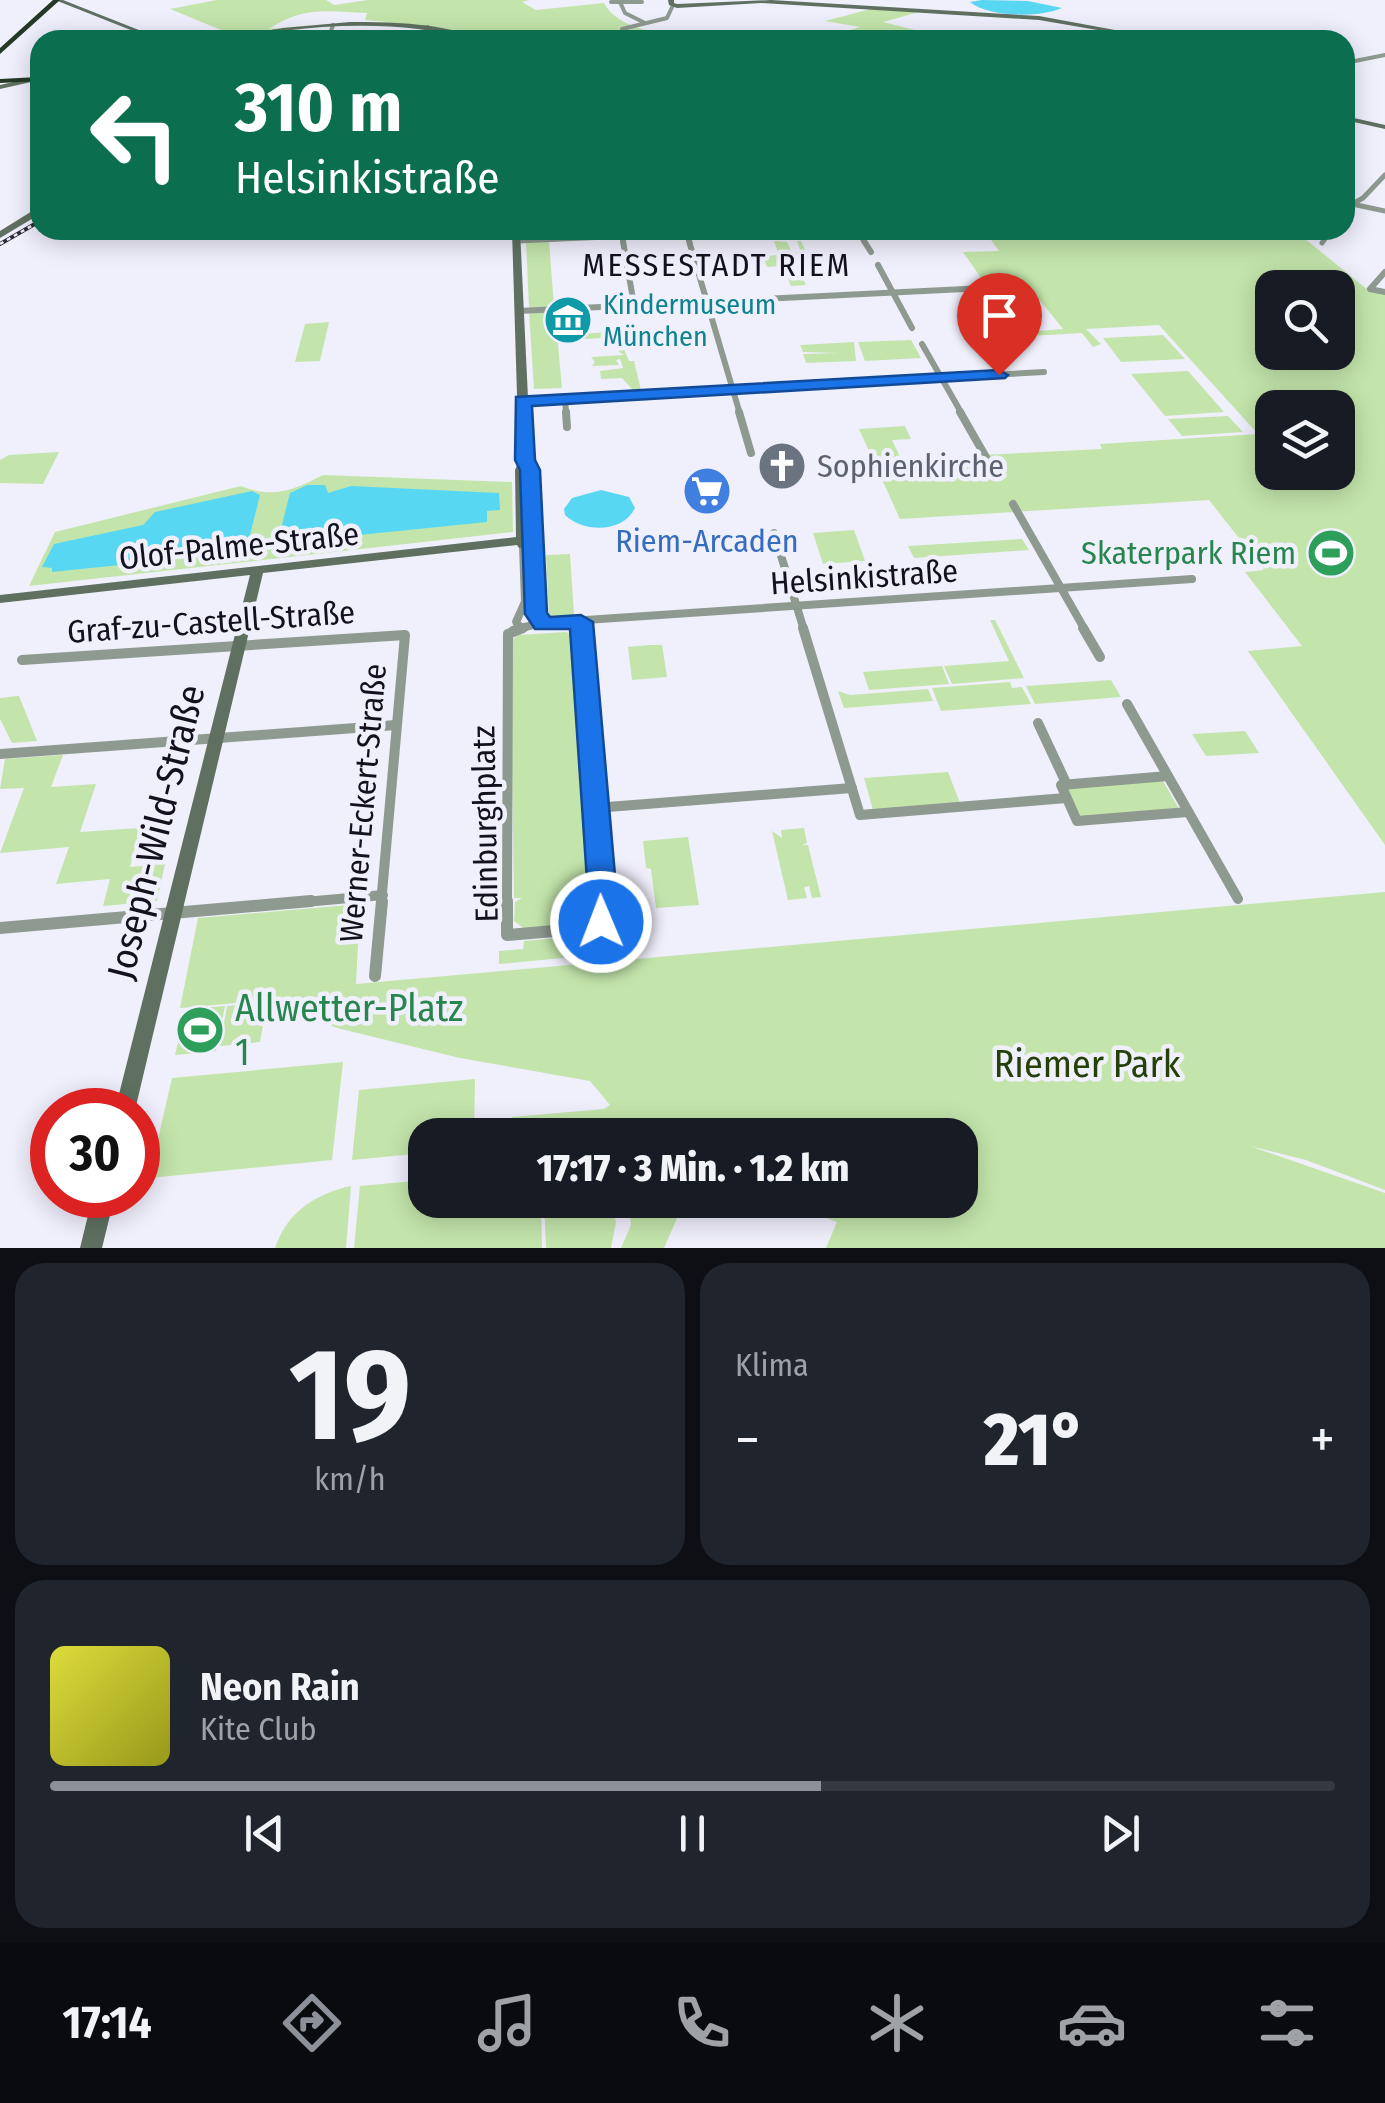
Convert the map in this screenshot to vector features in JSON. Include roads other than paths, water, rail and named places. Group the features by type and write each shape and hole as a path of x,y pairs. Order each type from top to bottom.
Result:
{"highway":[{"path":"0,49 58,1"},
{"path":"0,49 58,1"},
{"path":"0,60 27,29"},
{"path":"2,85 30,80"}],"street":[{"path":"58,1 131,30"},
{"path":"622,28 667,18 673,1 771,2 1038,18 1108,30"},
{"path":"612,2 642,2"},
{"path":"620,2 627,15 648,24"},
{"path":"331,30 333,25"},
{"path":"300,30 333,25 440,30"},
{"path":"1355,61 1385,55"},
{"path":"1355,120 1385,127"},
{"path":"1355,202 1385,175"},
{"path":"1355,207 1385,211"},
{"path":"0,232 30,214"},
{"path":"516,240 525,460 521,470 538,619"},
{"path":"622,240 634,305"},
{"path":"689,240 751,453"},
{"path":"864,240 871,252"},
{"path":"1322,244 1325,240"},
{"path":"878,265 912,328"},
{"path":"1385,272 1370,288 1385,292"},
{"path":"519,311 985,288"},
{"path":"922,344 988,459"},
{"path":"522,398 1044,372"},
{"path":"565,397 567,427"},
{"path":"1013,504 1100,657"},
{"path":"774,533 860,815 1066,792 1168,776"},
{"name":"Olof-Palme-Straße","path":"0,600 528,542"},
{"name":"Edinburghplatz","path":"528,542 521,621 508,633 507,645 508,935 589,928 601,922 581,622"},
{"name":"Joseph-Wild-Straße","path":"130,1088 256,571"},
{"name":"Helsinkistraße","path":"521,621 530,628 538,619 581,622 1192,579"},
{"name":"Graf-zu-Castell-Straße","path":"22,660 404,635"},
{"name":"Werner-Eckert-Straße","path":"376,976 404,635"},
{"path":"1127,704 1238,900"},
{"path":"1038,723 1078,821 1188,812"},
{"path":"0,754 396,724"},
{"path":"595,808 852,788"},
{"path":"0,928 383,896"},
{"path":"91,1248 98,1218"}],"water":[{"path":"1028,1 1062,8 1039,14 1013,14 970,2"},
{"path":"307,485 325,485 328,493 351,486 499,493 500,510 487,511 487,522 359,535 331,528 304,533 304,541 277,544 290,493"},
{"path":"601,490 629,497 635,508 622,522 603,528 582,525 565,515 564,509 572,498"},
{"path":"252,491 260,495 247,547 146,562 144,557 120,565 52,572 52,568 42,567 54,544 143,525 155,512"}],"railway":[{"path":"0,244 30,227"}],"place":[{"name":"Kindermuseum München","path":"568,320"},
{"name":"Sophienkirche","path":"782,466"},
{"name":"Riem-Arcaden","path":"707,491"},
{"name":"Skaterpark Riem","path":"1331,553"},
{"name":"Allwetter-Platz 1","path":"200,1030"}],"district":[{"name":"MESSESTADT RIEM","path":"717,265"}],"park label":[{"name":"Riemer Park","path":"1087,1064"}]}
